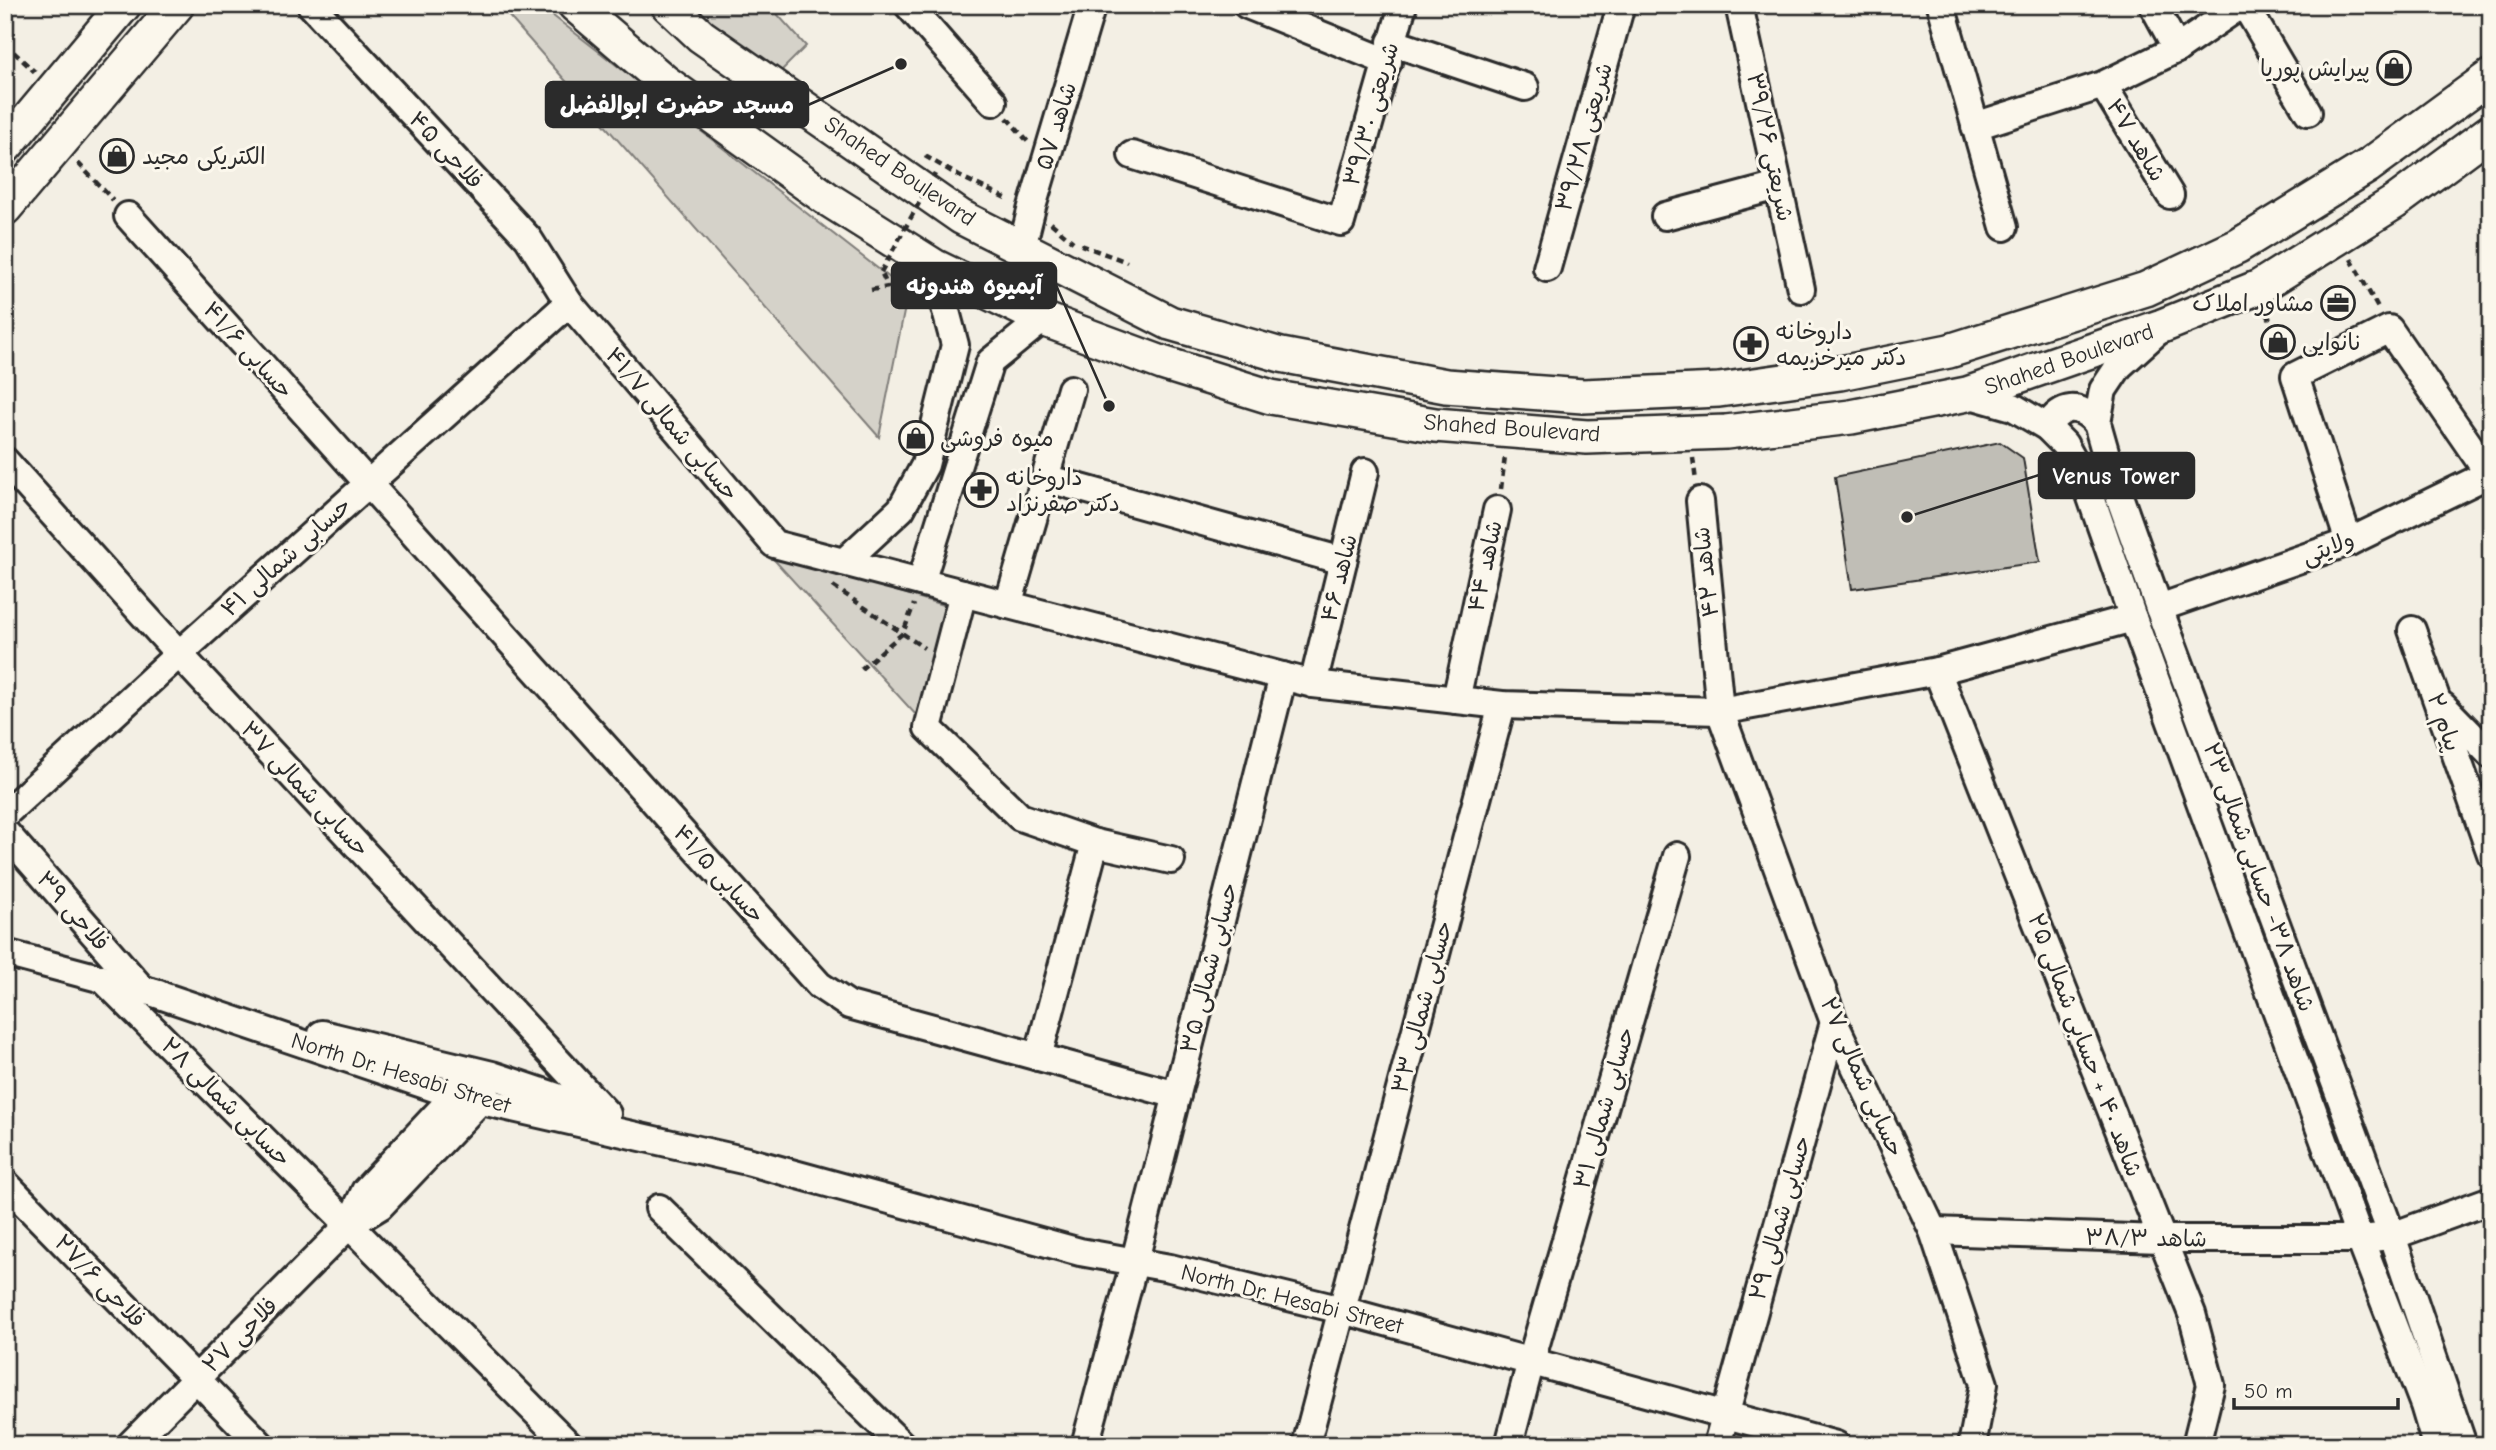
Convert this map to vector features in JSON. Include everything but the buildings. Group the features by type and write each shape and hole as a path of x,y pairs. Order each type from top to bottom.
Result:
{"main road":[{"path":"5,147 124,5"},
{"path":"5,208 177,5"},
{"name":"Shahed Boulevard","path":"575,5 665,82 826,198 934,266 1043,318 1162,363 1271,397 1436,425 1587,437 1726,432 1851,416 1967,394 2162,326 2257,288 2395,202 2491,131"},
{"name":"Shahed Boulevard","path":"668,5 701,36 961,216 1170,323 1281,355 1446,386 1583,396 1718,390 1840,373 1949,351 2146,289 2238,246 2368,166 2491,76"}],"street":[{"name":"فلاحی ۴۵","path":"311,5 528,238 569,303"},
{"path":"908,5 993,103"},
{"name":"شاهد ۵۷","path":"1022,247 1092,5"},
{"path":"1247,5 1389,52 1525,87"},
{"name":"شریعتی ۳۹/۳۰","path":"1132,155 1341,222 1403,5"},
{"name":"شریعتی ۳۹/۲۸","path":"1547,268 1621,5"},
{"name":"شریعتی ۳۹/۲۶","path":"1740,5 1801,289"},
{"path":"1941,5 2004,227"},
{"path":"2152,5 2178,49"},
{"path":"1975,126 2103,85 2178,49 2243,5 2308,112"},
{"name":"شاهد ۴۷","path":"2103,85 2170,195"},
{"path":"1665,216 1778,186"},
{"name":"حسابی ۴۱/۶","path":"128,216 367,484"},
{"path":"835,571 901,509 925,465 955,345 934,266"},
{"name":"حسابی شمالی ۴۱","path":"5,814 178,654 569,303"},
{"name":"حسابی شمالی ۴۱/۷","path":"569,303 774,544 835,571"},
{"path":"921,582 990,362 1043,318"},
{"name":"شاهد ۳۸- حسابی شمالی ۲۳","path":"2162,326 2119,366 2103,390 2096,423 2112,476 2160,608 2392,1236 2463,1445"},
{"path":"2349,542 2295,376 2389,329 2490,475"},
{"path":"955,345 972,345 990,362"},
{"path":"1008,605 1071,389"},
{"name":"شاهد ۳۸- حسابی شمالی ۲۳","path":"1967,394 2013,407 2047,427 2064,444 2087,486 2360,1239 2424,1405 2436,1445"},
{"path":"2047,427 2056,414 2070,408 2086,411 2096,423"},
{"name":"حسابی شمالی ۳۷","path":"5,461 178,654 607,1114"},
{"name":"شاهد ۴۶","path":"1313,684 1365,472"},
{"name":"ولایتی","path":"2160,608 2349,542 2490,475"},
{"path":"1045,478 1343,561"},
{"name":"حسابی ۴۱/۵","path":"367,484 820,985 849,1005 1177,1095"},
{"name":"شاهد ۴۲","path":"1699,501 1720,711"},
{"name":"شاهد ۴۴","path":"1456,700 1497,510"},
{"path":"835,571 921,582 1313,684 1502,705 1720,711 1937,671 2133,618"},
{"path":"963,593 928,728 1020,817 1095,844 1171,860"},
{"name":"پیام ۲","path":"2412,630 2491,854"},
{"name":"شاهد ۴۰ + حسابی شمالی ۲۵","path":"1937,671 2192,1314 2211,1385 2199,1434"},
{"name":"حسابی شمالی ۳۵","path":"1085,1445 1135,1260 1283,676"},
{"path":"2436,699 2491,755"},
{"name":"حسابی شمالی ۳۳","path":"1306,1445 1502,705"},
{"name":"حسابی شمالی ۲۷","path":"1720,711 1834,1022 1933,1231 1984,1384 1972,1445"},
{"name":"فلاحی ۳۹","path":"5,832 142,989"},
{"path":"1038,1057 1095,844"},
{"name":"حسابی شمالی ۳۱","path":"1509,1445 1677,856"},
{"name":"North Dr. Hesabi Street","path":"5,953 481,1073 747,1161"},
{"name":"حسابی شمالی ۲۸","path":"104,979 569,1445"},
{"name":"North Dr. Hesabi Street","path":"142,989 468,1098 747,1161 1080,1252 1135,1260 1342,1310 1836,1445"},
{"name":"حسابی شمالی ۲۹","path":"1717,1445 1834,1022"},
{"name":"فلاحی ۲۷","path":"130,1445 349,1224 380,1206 468,1098 481,1073"},
{"name":"فلاحی ۲۷/۶","path":"5,1183 261,1445"},
{"name":"شاهد ۳۸/۳","path":"1933,1231 2161,1239 2360,1239 2392,1236 2491,1200"},
{"path":"659,1208 902,1445"},
{"path":"2416,1445 2424,1405"}],"path":[{"path":"5,44 53,90"},
{"path":"993,103 1046,162"},
{"path":"60,144 128,216"},
{"path":"920,153 1001,197 1032,207 1075,243 1127,262"},
{"path":"871,289 888,287 881,272 935,174"},
{"path":"2338,237 2389,329"},
{"path":"2257,288 2295,376"},
{"name":"شاهد ۴۴","path":"1497,510 1509,431"},
{"name":"شاهد ۴۲","path":"1689,433 1699,501"},
{"path":"835,571 903,633 946,662"},
{"path":"861,669 903,633 921,582"}],"shaded area":[{"path":"499,5 539,5 908,292 879,437"},
{"path":"691,5 769,5 806,46 771,81"},
{"path":"766,551 946,606 916,715"}],"place":[{"name":"مسجد حضرت ابوالفضل","path":"901,64"},
{"name":"پیرایش پوریا","path":"2394,68"},
{"name":"الکتریکی مجید","path":"117,156"},
{"name":"مشاور املاک","path":"2338,303"},
{"name":"نانوایی","path":"2278,342"},
{"name":"داروخانه دکتر میرخزیمه","path":"1751,344"},
{"name":"آبمیوه هندونه","path":"1109,406"},
{"name":"میوه فروشی","path":"916,438"},
{"name":"داروخانه دکتر صفرنژاد","path":"981,490"},
{"name":"Venus Tower","path":"1907,517"}]}
